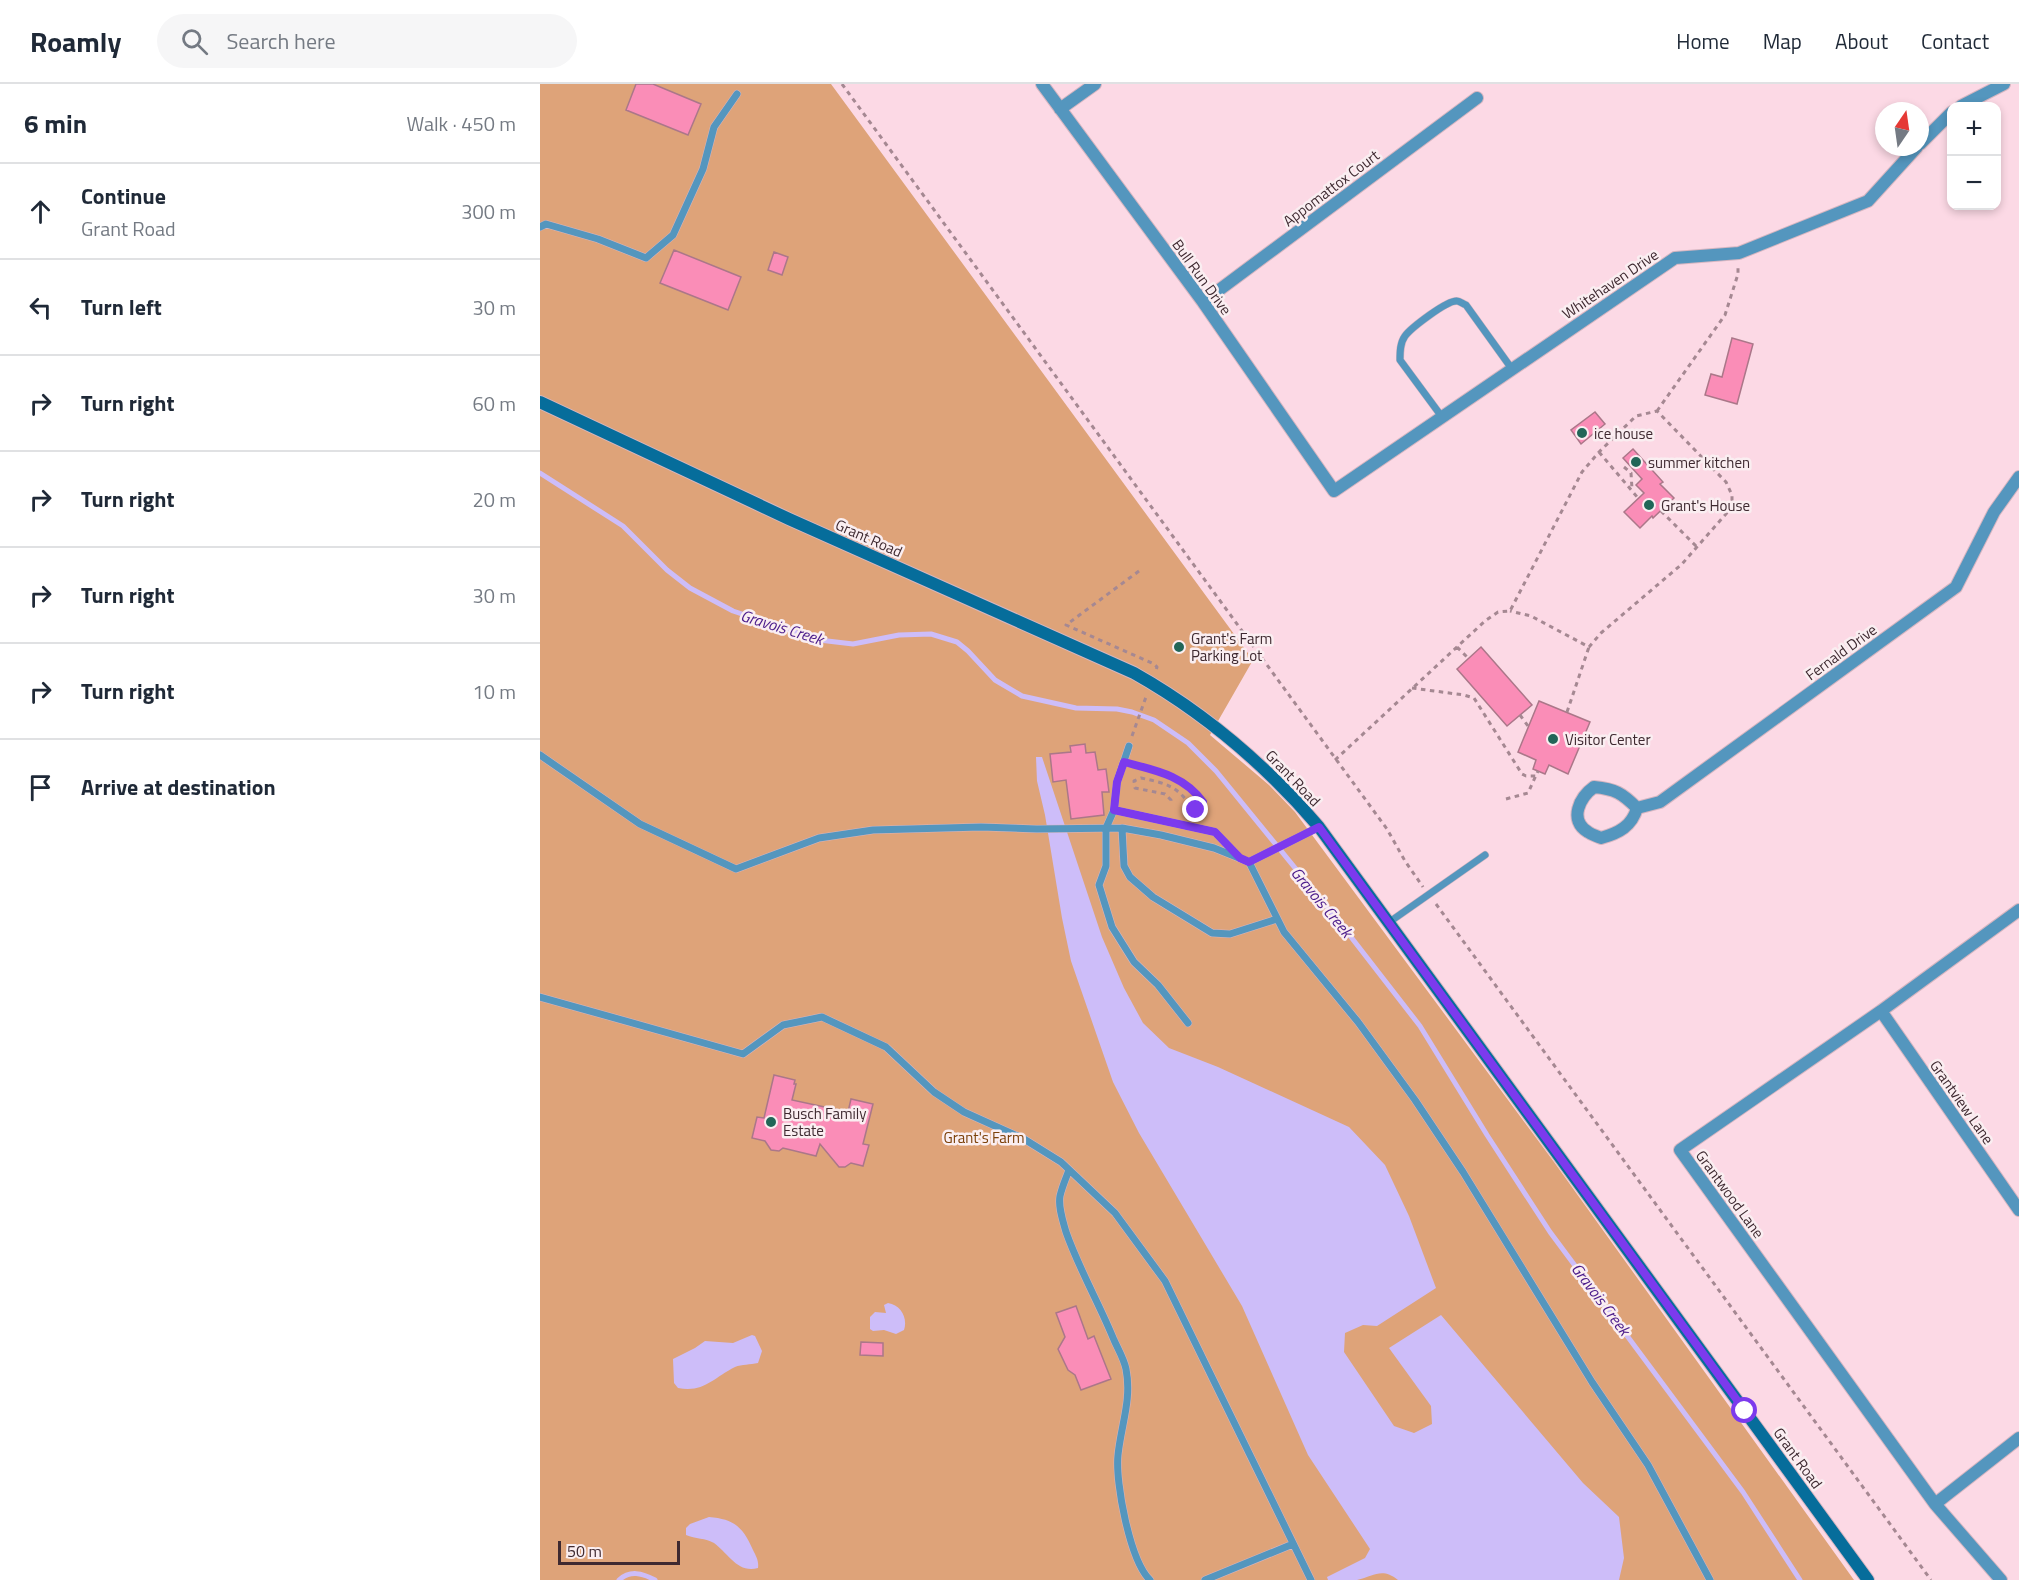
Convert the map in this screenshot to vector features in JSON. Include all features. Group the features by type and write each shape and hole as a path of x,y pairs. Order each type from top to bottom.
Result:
{"street":[{"name":"Bull Run Drive","path":"1042,84 1203,302 1334,491"},
{"path":"1060,109 1095,84"},
{"path":"1969,102 2004,84"},
{"name":"Appomattox Court","path":"1203,302 1477,98"},
{"path":"1929,135 1947,117"},
{"name":"Whitehaven Drive","path":"1334,491 1674,258 1739,253 1868,201 1909,156"},
{"name":"Grant Road","path":"540,402 789,519 1134,673 1187,706 1249,754 1297,801 1319,827 1868,1580"},
{"name":"Fernald Drive","path":"1637,808 1660,802 1956,587 1994,512 2019,477"},
{"path":"1594,787 1611,789 1623,794 1637,808 1629,824 1617,833 1601,838 1585,831 1578,819 1577,807 1584,794 1594,787"},
{"name":"Grantwood Lane","path":"2001,1580 1935,1504 1680,1150 1881,1011 2019,910"},
{"name":"Grantview Lane","path":"1881,1011 2019,1210"},
{"path":"1935,1504 2019,1438"}],"lane":[{"path":"540,227 546,224 598,239 646,258 673,234 703,169 714,127 737,94"},
{"path":"1442,417 1400,360 1400,348 1405,336 1426,318 1449,303 1457,301 1466,305 1512,369"},
{"path":"1129,746 1117,782 1114,810 1106,828 1106,866 1100,885 1112,927 1134,962 1158,985 1188,1023"},
{"path":"540,755 640,824 736,869 819,838 873,830 981,827 1122,828 1214,848 1249,862 1284,932 1358,1022 1415,1100 1462,1172 1592,1382 1648,1465 1710,1580"},
{"path":"1114,810 1215,832 1240,858"},
{"path":"1249,862 1319,827"},
{"path":"1122,828 1124,866 1130,877 1153,897 1212,933 1230,934 1277,919"},
{"path":"1388,923 1485,855"},
{"path":"540,997 743,1054 783,1025 822,1017 886,1047 934,1092 954,1106 1024,1139 1061,1162 1115,1213 1165,1281 1311,1580"},
{"path":"1069,1170 1060,1197 1062,1219 1071,1246 1125,1366 1128,1398 1118,1454 1117,1476 1125,1518 1137,1561 1150,1580"},
{"path":"1205,1580 1293,1544"}],"path":[{"path":"842,84 1387,829 1423,887"},
{"path":"1510,611 1582,472 1636,416 1657,411 1725,315 1738,274 1739,253"},
{"path":"1567,712 1589,647 1601,633 1682,564 1732,507 1732,495 1726,482 1657,411"},
{"path":"1599,452 1638,498"},
{"path":"1624,467 1630,474 1632,491"},
{"path":"1661,511 1696,546"},
{"path":"1139,571 1066,625 1154,664 1156,670"},
{"path":"1335,760 1485,621 1498,612 1510,611 1531,616 1589,647"},
{"path":"1457,647 1469,659"},
{"path":"1412,688 1474,698 1522,774 1526,777 1537,774 1528,793 1506,799"},
{"path":"1129,746 1146,697"},
{"path":"1520,715 1528,726"},
{"path":"1124,762 1169,775 1186,784 1203,802 1200,809 1192,809 1185,797 1173,787 1141,778 1134,781 1135,788 1165,794 1171,802"},
{"path":"1437,907 1931,1580"}],"green space":[{"name":"Grant's Farm","path":"540,84 831,84 1253,660 1210,735 1269,785 1295,812 1554,1162 1854,1580 540,1580"}],"shaded area":[{"path":"1036,757 1042,757 1102,937 1124,988 1143,1023 1169,1048 1218,1067 1349,1127 1385,1165 1409,1216 1436,1288 1377,1326 1363,1325 1345,1333 1344,1352 1394,1426 1414,1433 1432,1424 1431,1406 1389,1348 1441,1315 1583,1483 1619,1517 1624,1558 1619,1580 1398,1580 1382,1573 1357,1580 1328,1580 1327,1577 1365,1558 1370,1549 1308,1455 1242,1306 1139,1133 1113,1082 1071,961 1037,781"},
{"path":"888,1303 897,1306 904,1317 904,1330 896,1334 870,1329 870,1317 875,1312 886,1313 884,1305"},
{"path":"752,1335 755,1336 762,1351 758,1363 740,1365 708,1384 695,1388 678,1388 674,1383 673,1359 705,1341 733,1343"},
{"path":"709,1517 731,1522 741,1530 756,1556 758,1568 745,1568 734,1562 714,1543 686,1535 686,1528 690,1524"}],"building":[{"path":"636,84 653,84 701,104 688,135 626,110"},
{"path":"674,250 741,277 728,310 660,283"},
{"path":"774,252 788,257 782,275 768,270"},
{"path":"1732,338 1753,344 1737,404 1705,395 1711,374 1722,377"},
{"path":"1595,412 1605,424 1581,444 1571,430"},
{"name":"Grant's House","path":"1633,449 1663,482 1660,484 1674,498 1640,528 1624,512 1644,493 1636,485 1642,479 1623,458"},
{"path":"1481,647 1532,705 1507,726 1457,669"},
{"name":"Visitor Center","path":"1539,701 1590,722 1568,774 1549,765 1545,774 1533,769 1536,760 1518,752"},
{"path":"1085,744 1086,753 1095,752 1098,770 1106,769 1109,792 1102,792 1104,815 1071,819 1066,780 1053,782 1050,754 1071,752 1070,746"},
{"name":"Busch Family Estate","path":"774,1075 795,1080 792,1100 848,1112 851,1099 873,1104 863,1144 869,1145 863,1166 851,1163 845,1167 839,1167 820,1144 816,1156 783,1148 779,1151 771,1150 765,1141 752,1138 757,1117 764,1118"},
{"path":"1076,1306 1088,1339 1094,1336 1111,1379 1081,1390 1075,1375 1068,1370 1058,1349 1065,1337 1056,1313"},
{"path":"861,1342 883,1343 883,1356 860,1355"}],"waterway":[{"name":"Gravois Creek","path":"540,473 623,526 667,570 690,588 733,611 819,640 853,644 899,635 931,634 957,642 995,680 1022,696 1076,708 1117,709 1132,712 1154,720 1188,743 1216,771 1344,928 1420,1026 1550,1232 1743,1492 1800,1580"},
{"path":"619,1580 632,1574 655,1580"}],"place":[{"name":"ice house","path":"1582,433"},
{"name":"summer kitchen","path":"1636,462"},
{"name":"Grant's House","path":"1649,505"},
{"name":"Grant's Farm Parking Lot","path":"1179,647"},
{"name":"Visitor Center","path":"1553,739"},
{"name":"Busch Family Estate","path":"771,1122"}],"route":[{"path":"1196,810 1200,809 1203,802 1186,784 1169,775 1124,762 1117,782 1114,810 1215,832 1240,858 1249,862 1319,827 1745,1411"}]}
